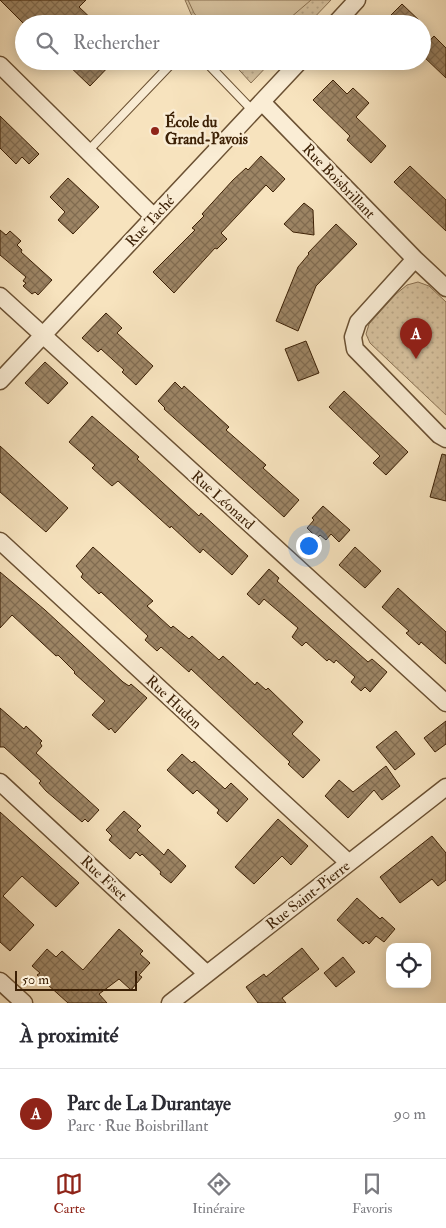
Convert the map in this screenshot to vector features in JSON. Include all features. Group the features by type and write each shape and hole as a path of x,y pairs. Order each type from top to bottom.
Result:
{"street":[{"path":"343,15 357,0"},
{"path":"0,65 154,217"},
{"name":"Rue Taché","path":"0,381 292,70"},
{"name":"Rue Boisbrillant","path":"258,106 446,288"},
{"path":"415,260 358,322 352,337 355,349 439,435 446,439"},
{"name":"Rue Léonard","path":"0,296 446,703"},
{"name":"Rue Hudon","path":"0,541 348,863"},
{"name":"Rue Fiset","path":"0,782 207,974"},
{"name":"Rue Saint-Pierre","path":"170,1003 446,787"},
{"path":"0,981 24,1003"}],"lane":[{"path":"88,151 165,70"},
{"path":"216,70 258,106"}],"shaded area":[{"path":"185,0 331,0 317,15 191,14"},
{"path":"188,0 311,0 294,15 196,15"},
{"path":"239,70 263,70 251,83"},
{"path":"418,282 429,286 446,302 446,415 370,343 366,334 369,324 396,294 407,285"}],"building":[{"path":"0,0 86,0 79,7 87,15 15,15"},
{"path":"402,4 414,15 391,15"},
{"path":"434,36 446,48 446,78 431,64 431,39"},
{"path":"73,70 105,70 90,86"},
{"path":"333,80 347,94 353,88 369,103 356,117 386,146 371,163 347,140 350,136 313,100"},
{"path":"0,116 39,154 29,164 22,157 16,164 0,148"},
{"path":"261,156 285,179 273,192 266,185 221,233 227,239 217,249 215,248 174,293 153,272 195,230 192,228 204,216 202,214 233,180 246,168 248,170"},
{"path":"410,166 446,200 446,231 394,182"},
{"path":"68,178 99,207 73,234 58,220 65,212 50,197"},
{"path":"304,203 313,210 314,235 293,232 284,224"},
{"path":"336,224 357,244 316,286 298,331 276,321 298,267 308,253"},
{"path":"0,230 6,235 10,231 21,241 17,245 22,250 21,252 52,280 38,295 35,292 32,294 23,286 26,283 23,281 26,277 0,255"},
{"path":"106,313 122,328 117,333 153,366 136,385 122,372 124,370 101,349 98,352 82,338"},
{"path":"306,341 319,373 298,381 285,349"},
{"path":"45,362 68,383 48,404 25,383"},
{"path":"175,382 182,389 184,386 229,427 226,430 266,465 263,468 299,500 284,517 164,409 158,401"},
{"path":"344,391 408,452 386,475 373,463 380,456 329,407"},
{"path":"92,416 139,457 137,459 199,516 201,513 248,556 232,575 203,549 200,553 118,481 112,486 92,468 95,465 69,442"},
{"path":"0,446 68,508 46,532 0,492"},
{"path":"442,454 446,455 446,501 430,497"},
{"path":"323,506 350,530 339,542 331,534 326,540 320,535 317,538 307,528 314,520 312,518"},
{"path":"93,547 153,601 147,606 171,628 173,626 189,639 192,636 219,660 223,656 255,685 257,682 266,690 268,688 303,722 292,734 320,760 303,778 288,764 290,762 191,669 189,672 161,647 157,651 145,640 148,636 101,592 99,594 81,577 83,574 76,566"},
{"path":"355,547 381,571 365,588 339,565"},
{"path":"269,569 279,578 277,581 368,662 372,659 387,672 370,692 365,687 361,691 351,682 355,677 336,660 334,663 329,659 327,661 306,642 302,646 292,637 298,628 264,599 259,605 247,594"},
{"path":"0,572 45,610 123,682 129,686 131,684 147,698 115,733 92,715 105,701 74,673 58,655 56,656 12,615 0,628"},
{"path":"398,588 446,632 446,664 421,642 419,645 406,633 409,631 382,607"},
{"path":"0,708 24,729 26,726 42,741 40,743 42,746 36,753 99,810 88,822 85,819 82,822 46,791 39,783 41,781 4,747 0,747"},
{"path":"446,721 446,744 435,752 424,738"},
{"path":"396,731 415,754 395,770 376,747"},
{"path":"182,754 192,763 194,761 225,789 231,783 248,799 227,822 217,813 219,810 197,790 193,794 167,770"},
{"path":"386,766 400,786 382,800 374,790 348,818 325,796 339,780 353,792"},
{"path":"124,811 141,826 137,830 164,855 168,849 186,866 171,883 142,854 140,856 136,852 130,859 109,840 112,836 106,830"},
{"path":"0,812 79,883 56,907 22,876 3,896 34,925 10,951 0,942"},
{"path":"278,819 308,846 291,865 282,856 254,884 235,867"},
{"path":"432,836 446,853 446,880 438,886 432,879 400,903 380,877"},
{"path":"357,898 380,919 382,917 395,929 384,942 376,936 369,944 366,941 363,944 337,920"},
{"path":"119,929 143,951 140,954 150,963 139,975 142,977 131,990 119,979 99,994 107,1003 68,1003 37,975 40,973 32,966 47,949 56,957 62,951 83,970"},
{"path":"302,948 319,969 282,998 286,1003 258,1003 246,987 264,974 266,977"},
{"path":"343,957 355,972 336,987 324,973"}],"place":[{"name":"École du Grand-Pavois","path":"155,131"},
{"name":"Parc de La Durantaye","path":"416,359"}]}
